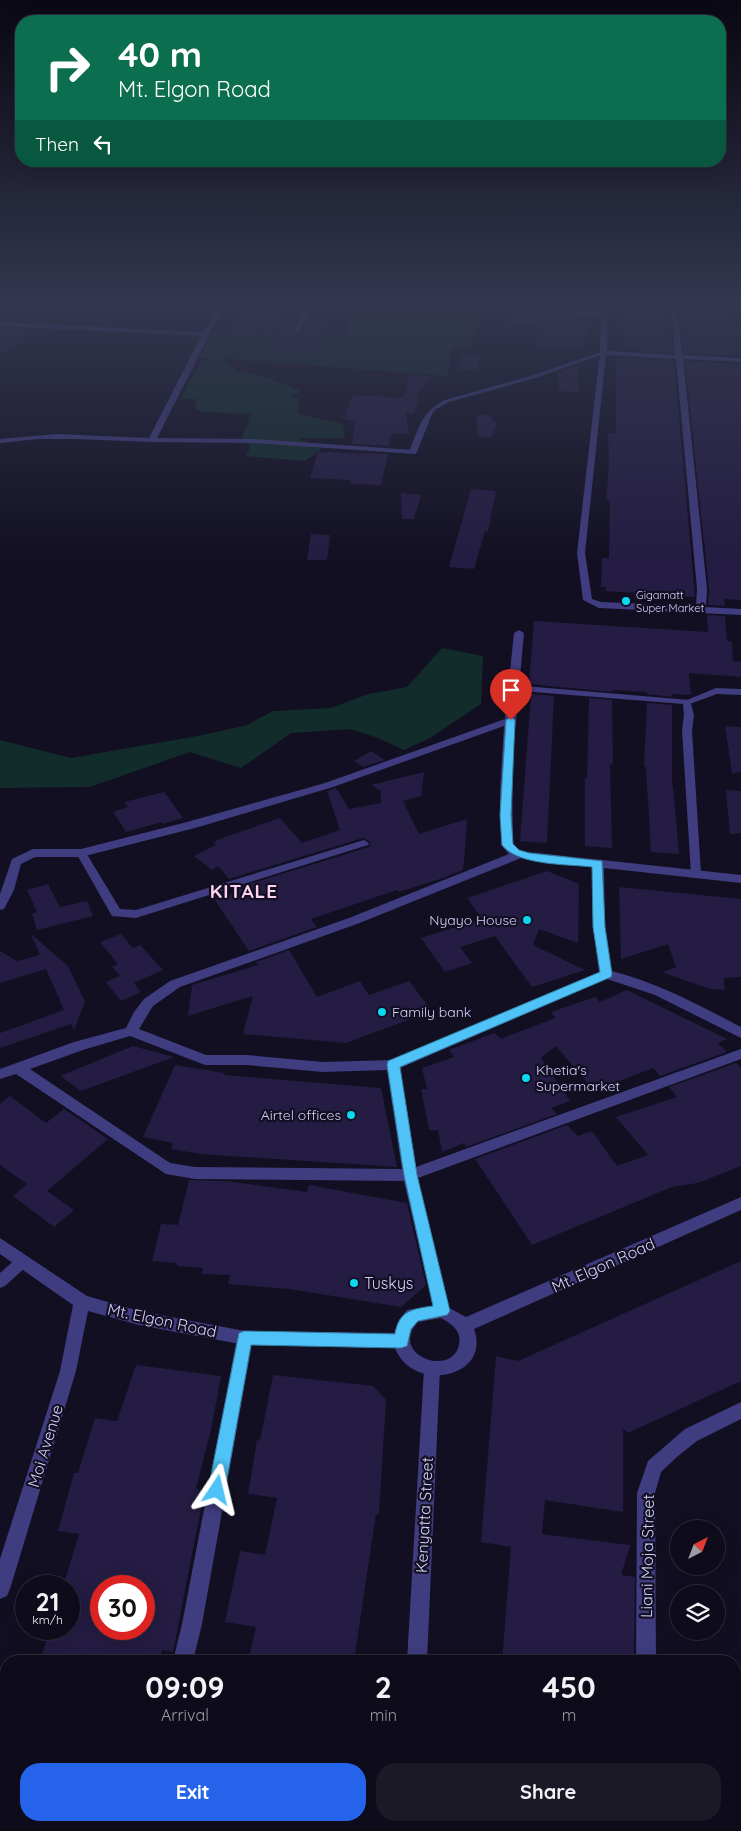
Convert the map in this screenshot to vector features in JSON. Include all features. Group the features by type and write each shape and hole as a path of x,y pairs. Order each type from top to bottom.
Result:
{"street":[{"path":"152,440 177,391"},
{"path":"599,391 581,553 586,596 593,604 599,606 741,612"},
{"path":"682,391 702,588 701,609"},
{"path":"0,441 14,438 68,436 152,440 254,441 413,452"},
{"path":"519,633 512,688 505,815 507,845 516,853 521,854 741,879"},
{"path":"687,702 716,691 741,692"},
{"path":"0,906 8,890 16,862 33,853 81,853 191,826 329,785 511,720"},
{"path":"131,1031 136,1016 145,1005 157,993 175,984 353,921 521,854"},
{"path":"598,864 599,927 606,974"},
{"path":"0,1074 79,1046 131,1031 205,1060 247,1060 323,1067 393,1065 606,974 634,980 665,992 741,1032"},
{"path":"18,1068 166,1168 195,1172 410,1175 741,1054"},
{"path":"393,1065 410,1175 442,1311"},
{"name":"Mt. Elgon Road","path":"464,1326 741,1203"},
{"name":"Mt. Elgon Road","path":"0,1245 82,1302 139,1318 244,1338 401,1341"},
{"name":"Moi Avenue","path":"0,1589 68,1371 82,1302"},
{"path":"442,1311 455,1316 464,1326 468,1342 463,1357 450,1367 432,1370 414,1363 401,1341 404,1327 413,1315 442,1311"},
{"path":"184,1655 192,1624 244,1338"},
{"name":"Kenyatta Street","path":"417,1655 432,1370"},
{"name":"Liani Moja Street","path":"646,1655 646,1493 654,1467 691,1435 741,1410"}],"lane":[{"path":"413,452 428,414 434,408 447,401 481,391"},
{"path":"512,688 687,702 690,715 687,730 696,874"},
{"path":"81,853 116,913 136,914 364,843"},
{"path":"0,1282 22,1262"}],"green space":[{"path":"185,391 300,391 292,397 299,400 299,414 343,424 345,438 298,438 322,449 305,461 246,456 250,447 242,436 248,424 250,414 203,412 196,409 195,399 181,398"},
{"path":"442,648 483,656 481,704 430,738 404,750 378,738 350,729 291,733 241,768 190,752 90,787 0,788 0,740 71,758 203,735 247,725 273,711 331,708 368,694 407,687"}],"building":[{"path":"406,391 419,391 414,399 418,399 414,414 406,413 409,434 392,434 389,446 352,444 355,421 344,420 352,395 404,398"},
{"path":"616,391 677,391 695,597 605,591 606,587 601,587 602,558 609,558 610,501 606,500 609,467 608,433 616,434"},
{"path":"688,391 741,391 741,600 724,599 725,606 708,605 709,589"},
{"path":"476,415 492,415 493,422 498,422 491,438 478,437"},
{"path":"318,452 388,454 381,485 350,484 351,480 310,478"},
{"path":"471,489 496,491 488,531 485,531 474,569 449,567"},
{"path":"401,493 421,495 414,519 402,519"},
{"path":"311,534 330,535 327,560 307,560"},
{"path":"707,615 725,616 727,641 732,642 733,661 741,662 741,677 689,673 691,695 672,694 672,697 647,694 647,692 612,690 612,692 529,684 534,621 708,632"},
{"path":"531,694 554,696 547,843 520,841"},
{"path":"589,698 612,700 613,765 610,764 612,848 585,846 585,778 587,778"},
{"path":"647,703 672,705 672,785 679,854 651,852 646,767 644,766"},
{"path":"725,726 741,727 741,772 732,773"},
{"path":"371,751 385,760 363,767 354,761"},
{"path":"424,772 421,796 403,801 419,834 467,819 466,837 463,836 466,838 463,870 311,919 317,927 249,951 215,900 239,892 236,888 369,847 371,842 363,838 229,879 218,866 212,870 194,856 216,845 214,843 217,840 280,818 302,843 340,830 327,791 336,788 349,809 381,803 381,791 371,785"},
{"path":"726,790 741,791 741,833 730,834"},
{"path":"164,792 183,818 126,832 113,812 128,807 124,802"},
{"path":"547,871 579,884 578,943 539,929 533,945 585,970 532,987 495,936 460,947 472,963 445,972 421,938 482,919 467,898"},
{"path":"48,884 60,907 87,901 93,916 37,930 32,914 37,912 27,890"},
{"path":"619,887 741,899 741,977 724,978 725,990 710,989 667,974 663,972 676,967 668,944 621,959"},
{"path":"31,934 68,966 85,1002 74,1030 71,1024 0,1048 0,1033 64,1010 46,969 0,983 0,951 17,961 40,955"},
{"path":"121,934 133,948 140,945 163,970 134,983 141,992 121,1001 106,982 120,976 112,967 118,964 100,942"},
{"path":"289,950 317,997 360,981 369,995 409,981 432,1011 346,1043 243,1034 253,996 188,1016 192,985 258,965 256,962"},
{"name":"Khetia's Supermarket","path":"627,990 727,1039 718,1043 727,1052 660,1076 653,1068 594,1091 556,1046 541,1058 570,1101 551,1108 557,1114 466,1147 464,1143 442,1152 438,1130 429,1130 421,1089 427,1089 422,1068 454,1057 449,1050 494,1033 501,1039 555,1018 551,1012 595,997 600,1002"},
{"path":"133,1046 174,1057 81,1091 60,1076"},
{"path":"736,1063 741,1068 741,1166 698,1183 672,1187 532,1245 475,1159 567,1125 578,1136 592,1131 617,1166 648,1155 616,1117 677,1097 669,1087"},
{"path":"175,1065 225,1073 224,1075 381,1088 397,1167 201,1154 171,1149 173,1143 143,1137"},
{"path":"10,1096 46,1123 64,1109 108,1139 47,1191 74,1210 54,1227 13,1196 27,1184 0,1165 0,1104"},
{"path":"189,1180 226,1181 307,1192 309,1185 407,1203 426,1285 401,1307 289,1289 228,1284 230,1275 201,1274 203,1268 177,1266 177,1263 152,1261 161,1224 178,1225"},
{"path":"741,1261 741,1381 628,1433 623,1429 623,1512 545,1500 542,1534 630,1545 621,1575 635,1577 634,1655 502,1655 511,1547 481,1542 496,1356 518,1361"},
{"path":"136,1365 221,1376 211,1430 196,1488 204,1493 173,1652 162,1650 161,1655 42,1655 47,1640 80,1640 80,1575 66,1575 79,1534 58,1531 74,1473 78,1473 95,1418 117,1421"},
{"path":"273,1375 373,1386 386,1400 379,1514 376,1514 355,1655 249,1655 256,1627 225,1622 240,1551 265,1555 277,1498 248,1494 257,1440 260,1441"}],"place":[{"name":"Gigamatt Super Market","path":"626,601"},
{"name":"Nyayo House","path":"527,920"},
{"name":"Family bank","path":"382,1012"},
{"name":"Khetia's Supermarket","path":"526,1078"},
{"name":"Airtel offices","path":"351,1115"},
{"name":"Tuskys","path":"354,1283"}],"district":[{"name":"KITALE","path":"244,891"}],"route":[{"path":"217,1490 244,1338 401,1341 404,1327 413,1315 442,1311 410,1175 393,1065 606,974 599,927 598,864 528,856 516,853 507,845 505,815 511,720"}]}
